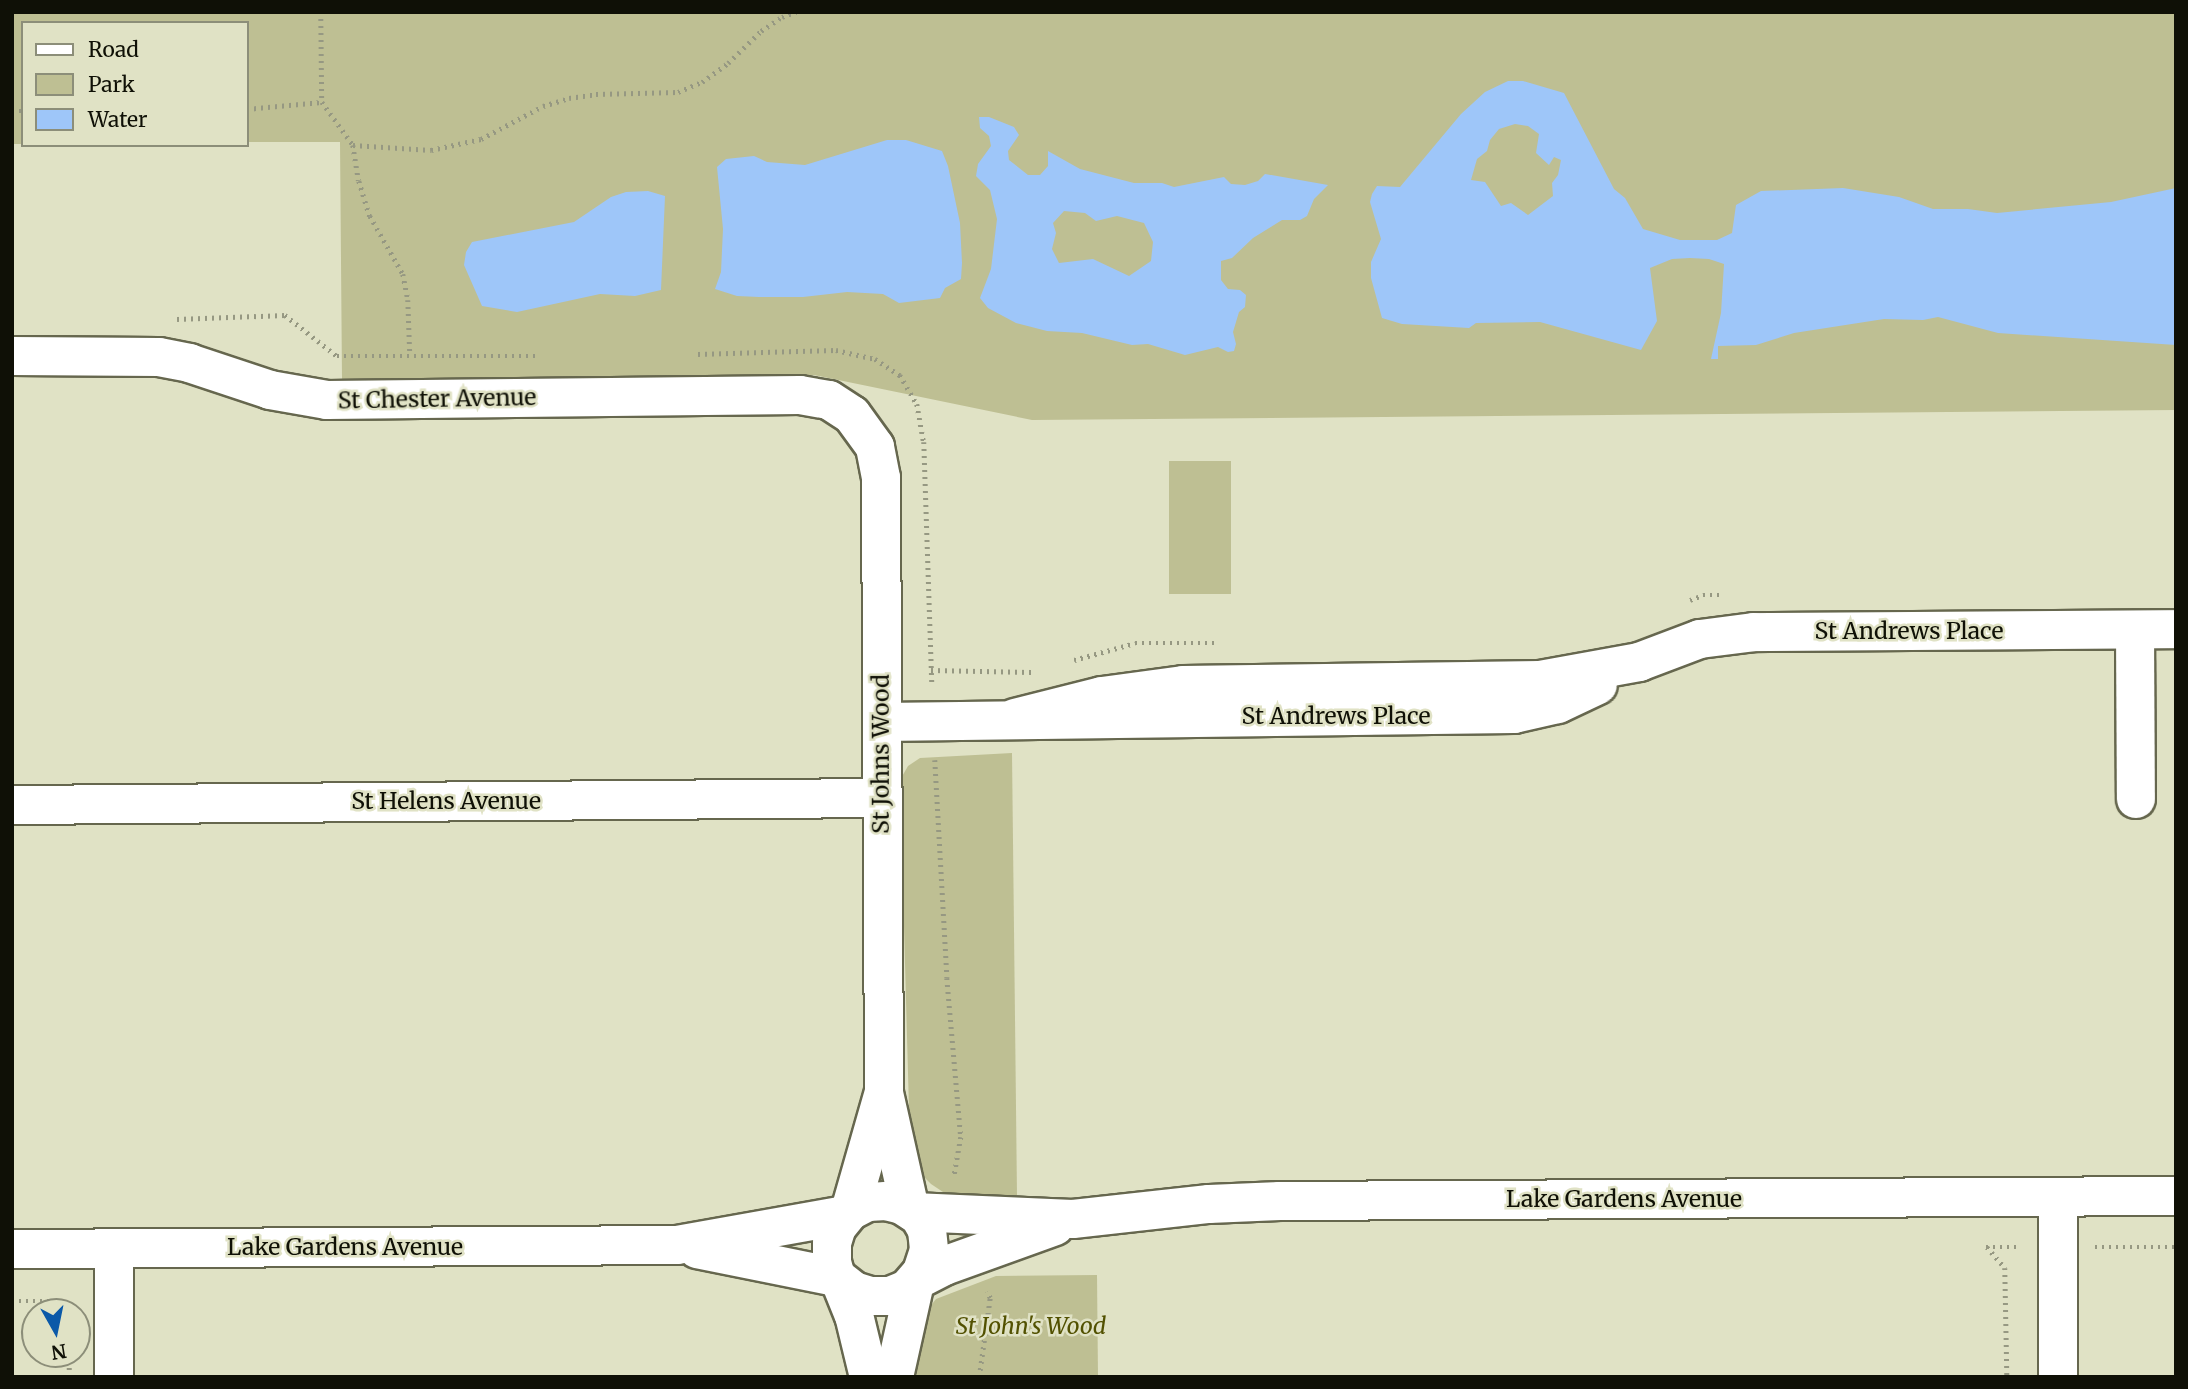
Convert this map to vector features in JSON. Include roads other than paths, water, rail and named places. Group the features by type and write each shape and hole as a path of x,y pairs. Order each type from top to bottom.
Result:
{"street":[{"name":"St Chester Avenue","path":"12,356 159,357 189,363 270,390 327,400 810,395 835,402 859,422"},
{"name":"St Johns Wood","path":"859,422 877,452 881,471 880,798 884,1093 911,1210"},
{"name":"St Andrews Place","path":"881,722 1015,718 1514,714 1569,699 1646,659 1700,639 1754,632 2176,629"},
{"path":"2135,630 2136,799"},
{"name":"St Helens Avenue","path":"12,805 880,798"},
{"name":"St Johns Wood","path":"848,1213 884,1093"},
{"name":"Lake Gardens Avenue","path":"911,1210 1073,1219 1209,1204 1280,1201 2176,1196"},
{"path":"2058,1197 2058,1377"},
{"path":"869,1377 853,1315 832,1262 832,1244 837,1227 848,1213 868,1202 886,1201 911,1210 924,1223 929,1239 928,1259 916,1281 894,1377"},
{"name":"Lake Gardens Avenue","path":"12,1249 677,1245 848,1213"},
{"name":"Lake Gardens Avenue","path":"916,1281 974,1255 1073,1219"},
{"name":"Lake Gardens Avenue","path":"677,1245 838,1279"},
{"path":"114,1249 114,1377"},
{"path":"838,1279 861,1294 880,1297 899,1294 916,1281"}],"water":[{"path":"1508,81 1523,81 1564,93 1614,189 1625,198 1643,229 1680,240 1717,240 1732,233 1736,205 1761,191 1843,188 1899,197 1933,209 1968,209 1997,213 2111,202 2176,188 2176,345 1998,333 1938,317 1923,320 1884,319 1794,333 1756,345 1718,346 1718,359 1711,359 1721,313 1724,264 1709,259 1690,258 1672,259 1650,268 1657,321 1641,350 1540,322 1476,323 1469,328 1402,324 1382,318 1371,278 1371,262 1381,239 1370,202 1372,194 1377,186 1400,187 1461,114 1485,92","holes":["1515,124 1528,126 1539,134 1536,153 1549,165 1554,157 1561,160 1558,175 1552,183 1553,196 1528,215 1511,203 1501,206 1485,182 1471,180 1477,159 1487,151 1490,140 1499,129"]},
{"path":"979,117 989,117 1014,127 1019,135 1008,151 1009,160 1028,175 1040,175 1048,166 1048,151 1080,169 1134,183 1162,183 1174,187 1224,177 1231,184 1245,185 1258,181 1265,174 1328,185 1314,199 1307,216 1300,220 1282,220 1253,238 1232,258 1221,261 1221,280 1228,289 1240,290 1246,295 1245,307 1239,312 1233,332 1236,344 1234,351 1228,352 1218,347 1185,355 1148,344 1132,345 1082,333 1047,331 1016,323 988,308 980,298 991,269 997,219 990,190 976,176 978,164 991,146 989,136 980,128","holes":["1064,211 1085,213 1096,221 1117,216 1144,223 1153,242 1151,261 1129,276 1093,259 1059,263 1052,249 1056,233 1053,223"]},
{"path":"887,140 906,140 942,151 948,166 960,223 962,263 961,279 945,288 940,298 899,303 883,294 847,292 803,297 759,297 737,296 715,289 721,272 723,229 717,167 726,159 754,156 767,162 805,165"},
{"path":"648,191 665,196 661,290 635,296 600,294 517,312 482,306 464,265 466,252 472,242 574,222 611,197 626,192"}],"park label":[{"name":"St John's Wood","path":"1031,1326"}]}
